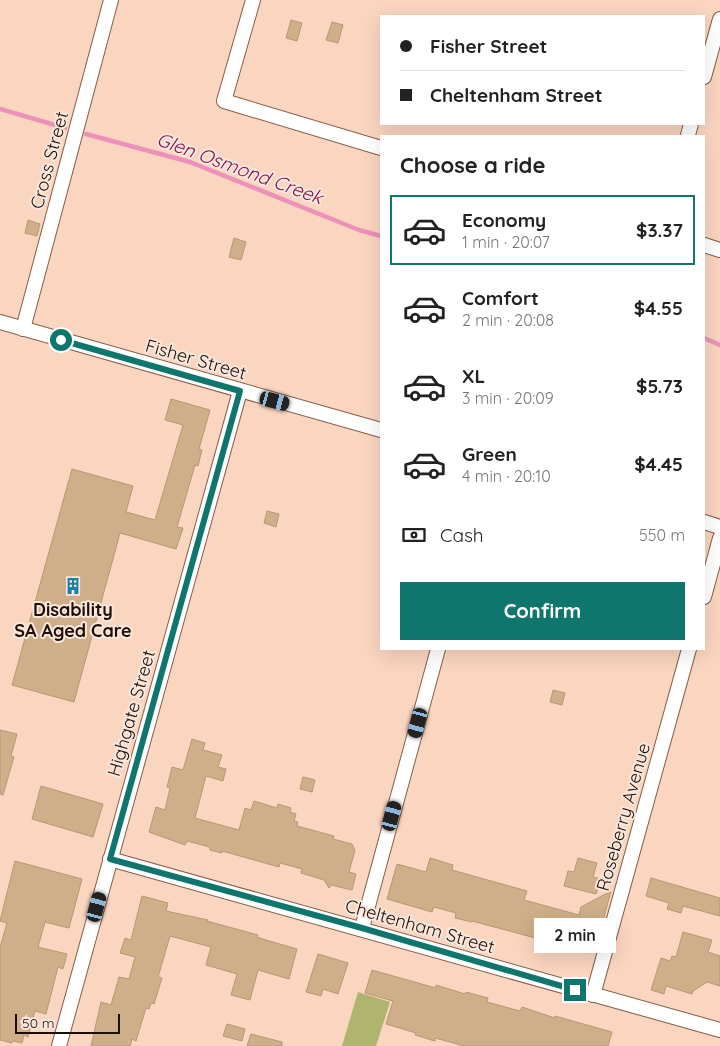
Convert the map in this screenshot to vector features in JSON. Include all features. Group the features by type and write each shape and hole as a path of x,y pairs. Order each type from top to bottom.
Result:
{"street":[{"name":"Cross Street","path":"23,329 112,0"},
{"path":"253,0 224,101 380,148"},
{"path":"705,74 718,38 720,19"},
{"path":"705,245 720,250"},
{"name":"Fisher Street","path":"0,322 380,430"},
{"name":"Highgate Street","path":"59,1046 240,391"},
{"path":"705,522 720,527"},
{"path":"705,593 720,538"},
{"path":"362,928 438,650"},
{"name":"Roseberry Avenue","path":"593,995 689,650"},
{"name":"Cheltenham Street","path":"110,859 362,928 720,1030"}],"green space":[{"path":"358,992 390,1002 376,1046 342,1046"}],"building":[{"path":"291,20 302,23 297,41 286,38"},
{"path":"332,22 343,25 338,43 326,40"},
{"path":"28,220 40,224 37,236 25,233"},
{"path":"234,238 246,242 241,260 229,257"},
{"name":"Disability SA Aged Care","path":"171,399 210,410 199,449 202,450 198,466 195,465 177,527 183,528 176,549 120,533 74,702 12,685 72,469 133,486 126,512 155,520 183,425 165,420"},
{"path":"267,511 279,514 276,527 264,523"},
{"path":"553,690 565,693 562,705 550,702"},
{"path":"0,730 17,734 11,756 14,757 3,795 0,794"},
{"path":"192,739 205,743 203,750 222,755 218,767 226,769 223,781 206,776 195,818 239,830 245,808 251,810 254,801 277,808 278,804 291,808 290,812 296,814 294,821 298,822 297,826 334,836 333,839 352,844 355,850 349,872 356,874 352,890 332,885 329,888 324,880 301,873 302,869 280,863 279,867 222,851 222,853 210,850 210,847 187,841 185,845 149,832 156,807 165,810 170,788 167,787 172,767 183,770"},
{"path":"303,777 315,780 312,792 300,789"},
{"path":"41,786 103,804 93,837 32,819"},
{"path":"430,858 453,865 452,870 527,891 524,900 579,915 581,907 611,891 603,921 598,920 588,953 575,949 576,944 549,937 549,939 540,937 539,939 455,918 456,913 434,907 432,912 387,899 397,864 426,872"},
{"path":"578,858 597,863 593,877 601,879 596,894 564,886 568,871 574,872"},
{"path":"15,861 82,879 69,928 45,922 38,947 67,954 63,969 58,967 46,1014 35,1011 28,1037 24,1035 22,1043 0,1040 0,947 7,923 0,921"},
{"path":"651,878 720,898 720,916 683,906 681,913 667,909 669,903 646,896"},
{"path":"142,896 168,903 166,911 208,920 297,949 289,979 258,970 250,1000 231,995 237,974 206,965 211,947 170,936 158,977 162,978 154,1004 151,1003 149,1009 146,1008 136,1041 132,1039 130,1046 91,1046 101,1002 111,1005 119,977 129,979 135,957 120,953 125,938 131,940"},
{"path":"683,932 712,940 708,952 720,956 720,986 707,982 693,991 692,994 666,986 664,994 651,990 661,958 670,961 672,956 676,957"},
{"path":"318,954 348,963 338,994 323,989 321,996 306,992"},
{"path":"372,970 436,988 436,985 465,994 466,992 488,998 487,1002 520,1011 522,1007 555,1018 555,1016 612,1032 608,1046 464,1046 415,1035 416,1033 386,1024 393,1001 365,993"},
{"path":"227,1024 245,1029 242,1041 223,1036"},
{"path":"251,1034 282,1042 282,1046 247,1046"}],"waterway":[{"name":"Glen Osmond Creek","path":"0,109 65,128"},
{"name":"Glen Osmond Creek","path":"86,134 190,162 359,230 380,236"},
{"name":"Glen Osmond Creek","path":"705,338 720,345"}],"place":[{"name":"Disability SA Aged Care","path":"73,586"}],"route":[{"path":"61,340 240,391 110,859 362,928 575,990"}]}
